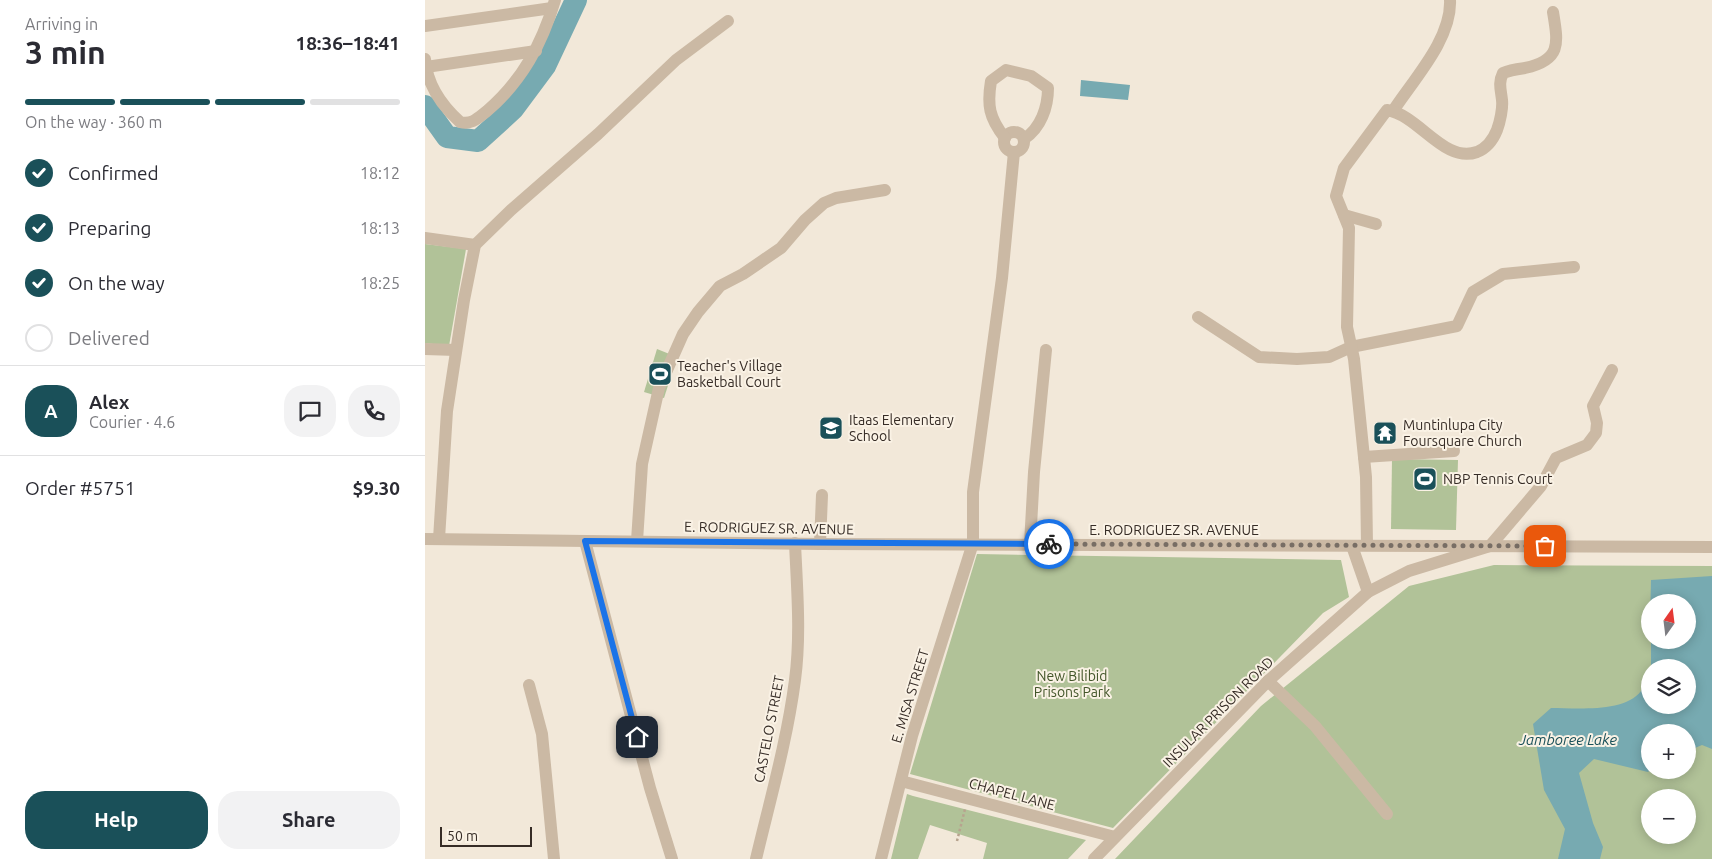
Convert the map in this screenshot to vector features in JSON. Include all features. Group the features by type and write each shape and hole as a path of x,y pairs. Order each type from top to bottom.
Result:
{"street":[{"path":"1393,111 1440,41 1448,23 1450,0"},
{"path":"425,26 554,4"},
{"path":"425,59 432,88 460,122 469,123 499,100 519,77 536,51 554,4"},
{"path":"1367,545 1364,457 1347,327 1349,228 1336,196 1344,168 1384,112 1393,111 1413,123 1455,154 1468,155 1481,150 1490,143 1497,129 1503,102 1500,80 1503,74 1549,60 1553,57 1557,42 1553,12"},
{"path":"439,539 447,411 475,245 511,210 598,134 676,60 728,21"},
{"path":"426,67 536,51"},
{"path":"1007,70 1031,76 1048,88 1048,100 1040,122 1025,140 1023,148 1014,152 1008,150 1005,138 994,124 988,100 991,81 1007,70"},
{"path":"1005,138 1012,132 1020,133 1025,140"},
{"name":"E. MISA STREET","path":"881,859 912,736 973,543 973,492 1000,296 1014,152"},
{"path":"637,541 642,464 659,388 683,334 698,312 720,286 743,274 781,248 805,220 824,203 835,198 885,190"},
{"path":"1343,215 1376,224"},
{"path":"425,238 475,245"},
{"path":"1198,317 1259,357 1329,357 1351,347 1457,326 1473,292 1503,274 1574,267"},
{"path":"425,349 456,350"},
{"path":"1030,544 1034,472 1046,350"},
{"path":"1489,546 1541,486 1556,458 1587,445 1597,433 1593,406 1612,370"},
{"path":"1364,457 1454,451"},
{"path":"820,544 822,495"},
{"name":"E. RODRIGUEZ SR. AVENUE","path":"425,539 820,544 973,543 1712,547"},
{"path":"585,541 650,788 672,859"},
{"name":"CASTELO STREET","path":"756,859 787,729 795,679 798,630 795,543"},
{"path":"1352,546 1369,592"},
{"name":"INSULAR PRISON ROAD","path":"1094,859 1268,681 1369,592 1409,571 1489,546"},
{"path":"1268,681 1315,726 1387,814"},
{"path":"529,685 542,734 554,859"},
{"name":"CHAPEL LANE","path":"901,781 1115,837"}],"path":[{"path":"957,841 968,798"}],"green space":[{"path":"425,244 466,249 449,346 425,343"},
{"name":"Teacher's Village Basketball Court","path":"657,349 677,357 664,398 644,392"},
{"name":"NBP Tennis Court","path":"1392,459 1458,460 1456,530 1391,529"},
{"name":"New Bilibid Prisons Park","path":"977,554 1341,560 1349,597 1323,613 1113,828 910,774"},
{"path":"1494,565 1712,566 1712,859 1115,859 1261,706 1409,586"},
{"path":"907,794 1086,840 1068,859 983,859 987,843 930,825 918,859 891,859"}],"water":[{"path":"1081,80 1130,85 1128,100 1080,96"},
{"name":"Jamboree Lake","path":"1712,576 1712,749 1702,745 1696,748 1696,724 1641,724 1641,770 1594,759 1579,773 1593,823 1603,847 1600,859 1558,859 1565,829 1544,790 1533,724 1551,708 1599,708 1612,706 1634,698 1641,691 1641,714 1696,714 1696,659 1651,659 1651,649 1696,649 1696,594 1651,594 1651,580"}],"waterway":[{"path":"425,106 447,137 478,141 513,109 545,66 576,0"}],"way so far":[{"path":"1049,544 1545,546"}],"place":[{"name":"Teacher's Village Basketball Court","path":"660,374"},
{"name":"Itaas Elementary School","path":"831,428"},
{"name":"Muntinlupa City Foursquare Church","path":"1385,433"},
{"name":"NBP Tennis Court","path":"1425,479"}],"route":[{"path":"637,737 585,541 1049,544"}]}
